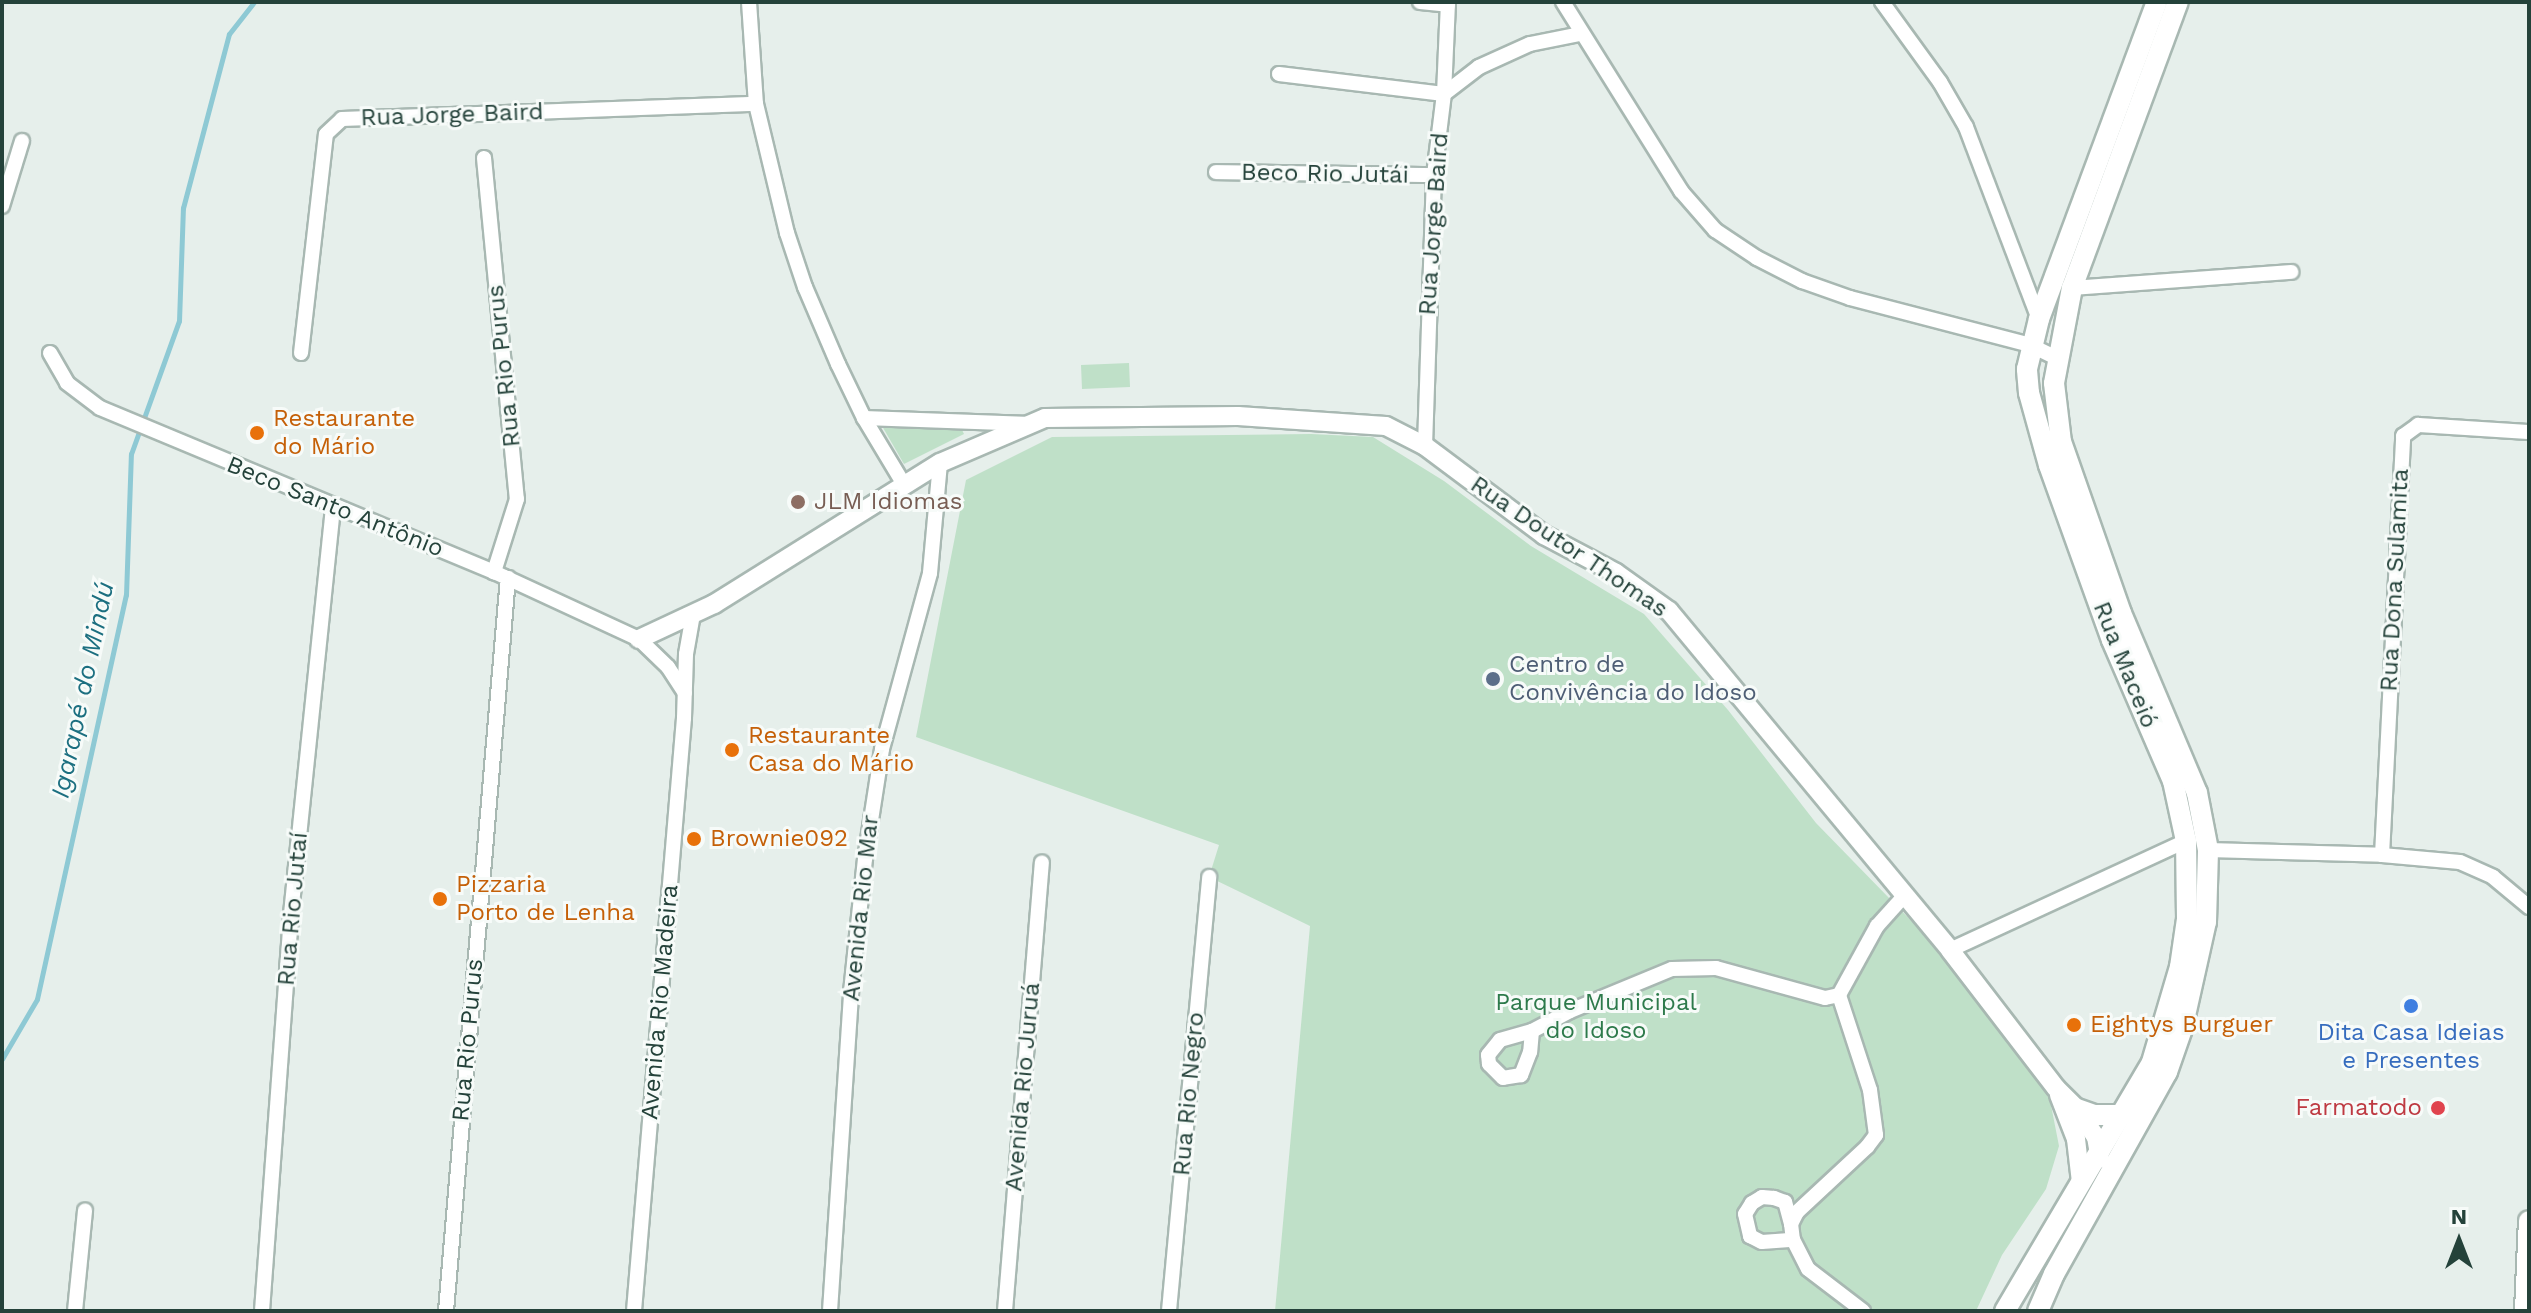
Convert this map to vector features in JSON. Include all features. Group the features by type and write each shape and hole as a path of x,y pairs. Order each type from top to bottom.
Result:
{"main road":[{"name":"Rua Maceió","path":"2005,1311 2124,1115 2152,1062 2180,967 2188,907 2186,841 2173,781 2112,640 2049,465 2029,393 2027,369 2030,345 2039,319 2157,2"},
{"name":"Rua Maceió","path":"2038,1311 2054,1274 2167,1072 2182,1029 2206,922 2208,850 2193,781 2121,613 2061,442 2056,416 2057,358 2072,288 2178,2"},
{"path":"2077,1109 2094,1115 2124,1115"},
{"path":"2525,1311 2529,1221"}],"street":[{"path":"749,2 756,104 787,233 805,287 864,418 903,483"},
{"path":"1420,2 1448,4"},
{"path":"1563,2 1580,34 1681,191 1715,230 1757,258 1802,281 1850,298 2030,345 2057,358"},
{"path":"1882,2 1940,82 1966,127 2039,319"},
{"name":"Rua Jorge Baird","path":"1425,446 1434,175 1444,94 1448,4"},
{"path":"1279,74 1444,94 1479,67 1520,48 1580,34"},
{"name":"Rua Jorge Baird","path":"301,353 326,134 342,119 756,104"},
{"path":"2,206 5,182 22,141"},
{"name":"Rua Rio Purus","path":"446,1311 501,575 517,499 484,158"},
{"name":"Beco Rio Jutái","path":"1216,172 1434,175"},
{"path":"2072,288 2291,272"},
{"name":"Beco Santo Antônio","path":"50,353 67,383 100,408 185,446 501,575 639,639"},
{"name":"Rua Doutor Thomas","path":"639,639 693,615 903,483 1024,424 1045,418 1105,415 1368,422 1394,429 1425,446 1544,535 1616,573 1669,611 1950,950 2056,1088 2077,1109 2096,1137 2106,1185"},
{"name":"Rua Doutor Thomas","path":"864,418 1024,424"},
{"name":"Rua Dona Sulamita","path":"2382,855 2403,436 2418,425 2529,432"},
{"name":"Avenida Rio Mar","path":"830,1311 851,992 865,859 882,749 930,573 940,463"},
{"name":"Rua Rio Jutaí","path":"262,1311 291,914 333,507"},
{"name":"Avenida Rio Madeira","path":"634,1311 686,654 693,615"},
{"path":"639,639 668,667 685,693"},
{"path":"1950,950 2186,841"},
{"path":"2208,850 2382,855 2460,862 2493,877 2529,907"},
{"name":"Avenida Rio Juruá","path":"1005,1311 1042,863"},
{"name":"Rua Rio Negro","path":"1169,1311 1209,877"},
{"path":"1791,1224 1797,1212 1876,1135 1870,1090 1839,995 1877,926 1904,896"},
{"path":"1532,1031 1570,1011 1672,969 1716,968 1825,998 1839,995"},
{"name":"Rua Doutor Thomas","path":"2056,1088 2076,1139 2081,1182"},
{"path":"1793,1240 1762,1242 1750,1236 1745,1214 1752,1203 1762,1197 1785,1202 1793,1240 1808,1269 1863,1311"},
{"path":"75,1311 85,1210"}],"green space":[{"path":"1129,363 1130,387 1082,389 1081,365"},
{"path":"882,426 960,426 964,434 904,464"},
{"name":"Parque Municipal do Idoso","path":"1311,434 1373,437 1444,481 1531,546 1644,614 1728,710 1816,823 1963,974 2049,1095 2059,1146 2046,1189 2002,1255 1976,1311 1275,1311 1310,926 1209,877 1219,845 916,737 966,480 1052,437"}],"waterway":[{"name":"Igarapé do Mindú","path":"2,1059 37,999 126,595 131,454 179,321 183,208 229,34 254,2"}],"place":[{"name":"Restaurante do Mário","path":"257,433"},
{"name":"JLM Idiomas","path":"798,502"},
{"name":"Centro de Convivência do Idoso","path":"1493,679"},
{"name":"Restaurante Casa do Mário","path":"732,750"},
{"name":"Brownie092","path":"694,839"},
{"name":"Pizzaria Porto de Lenha","path":"440,899"},
{"name":"Dita Casa Ideias e Presentes","path":"2411,1006"},
{"name":"Eightys Burguer","path":"2074,1025"},
{"name":"Farmatodo","path":"2438,1108"}]}
